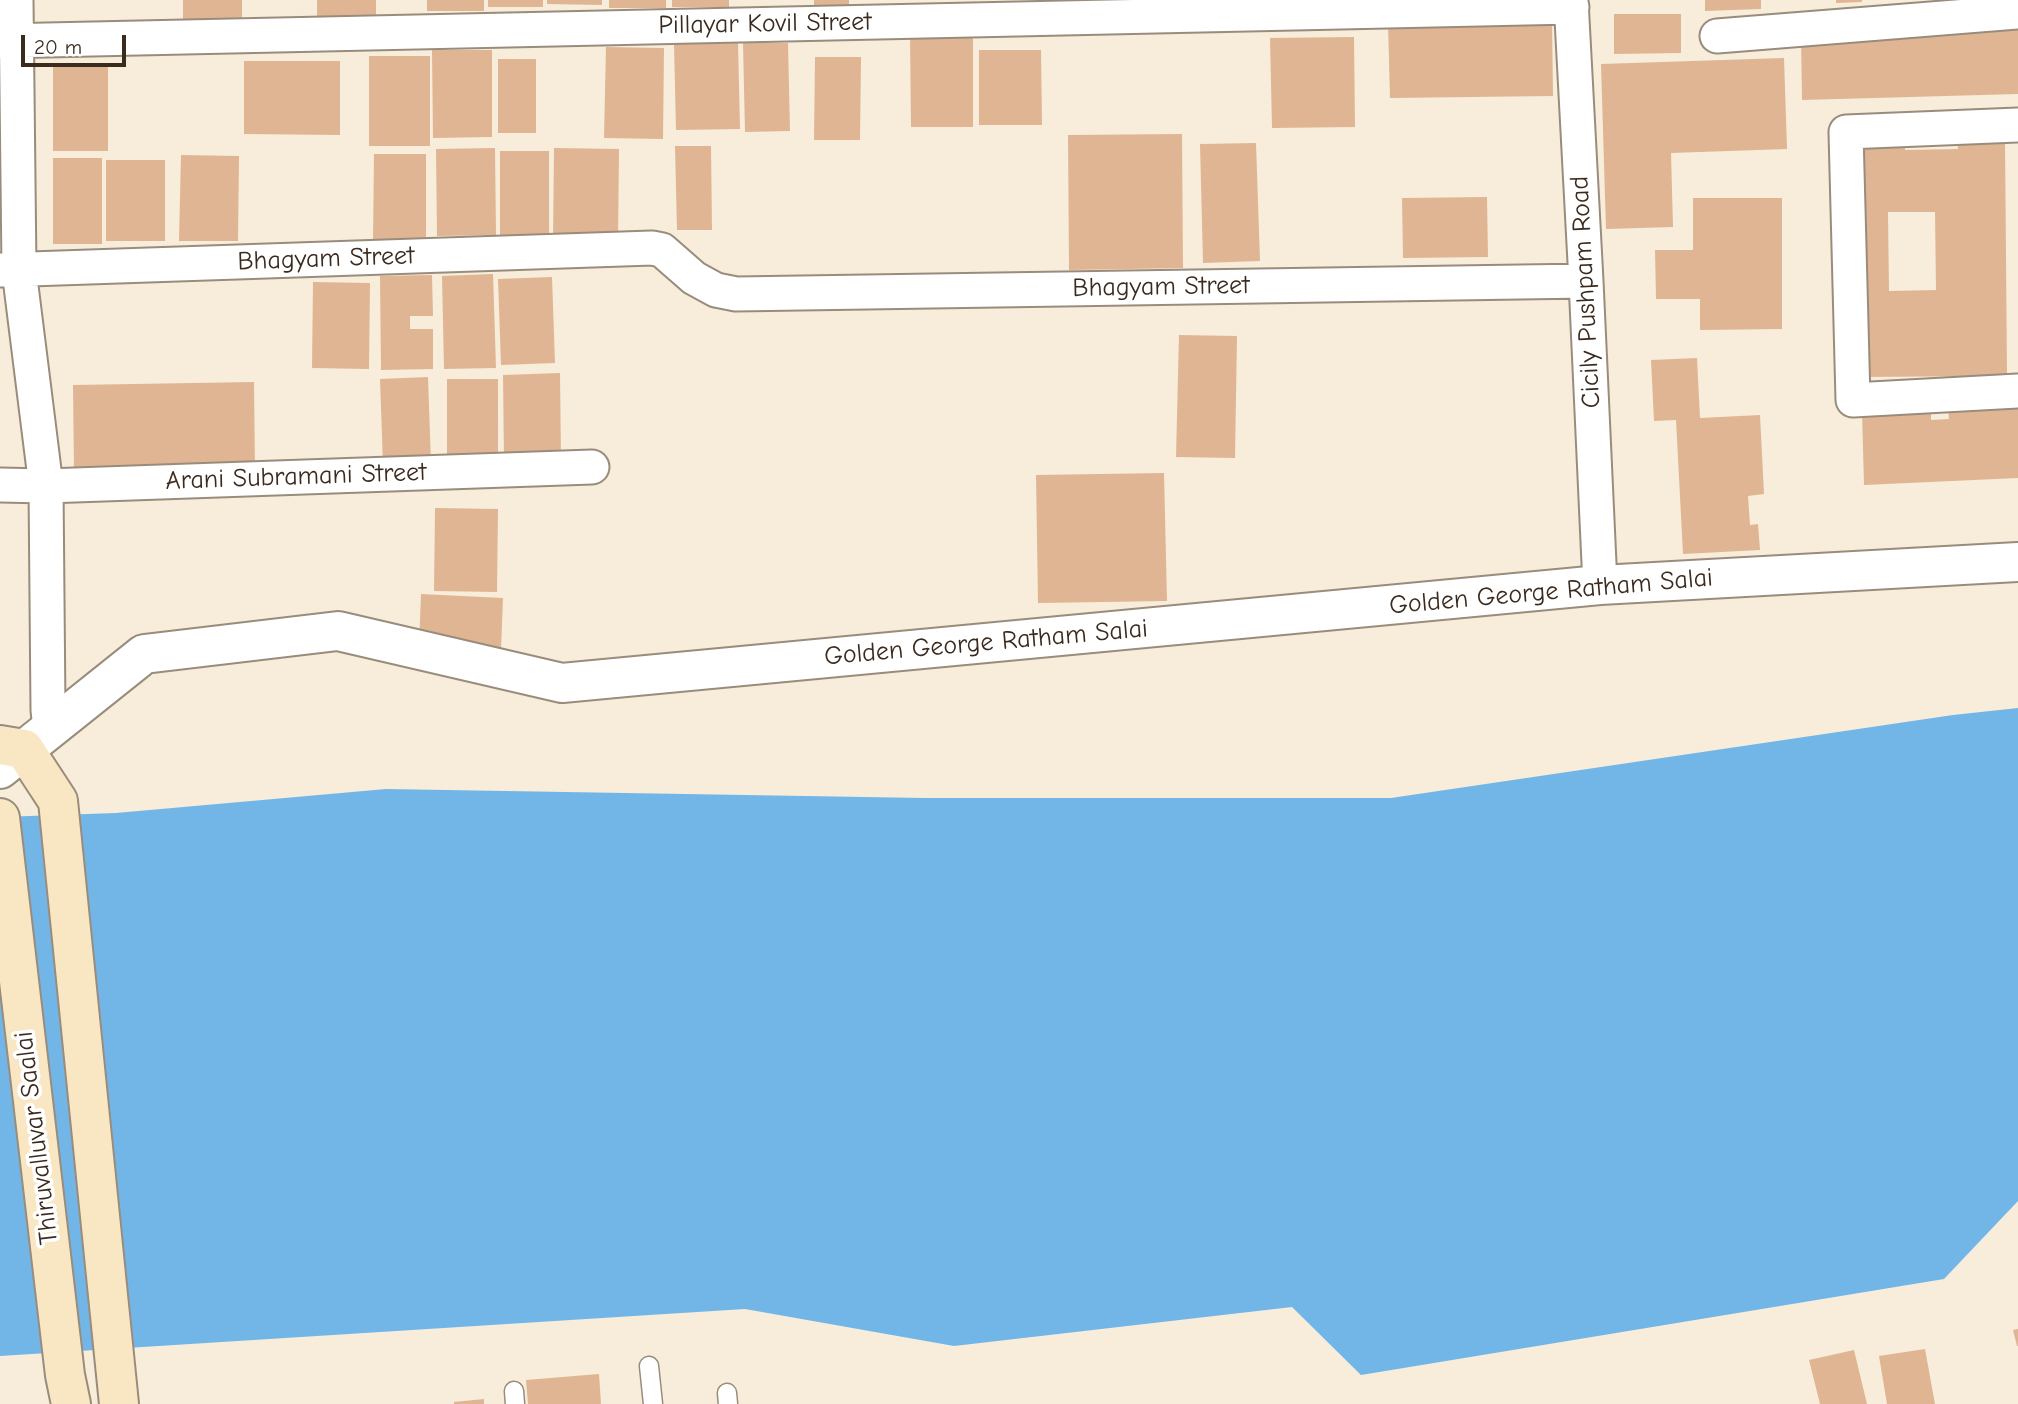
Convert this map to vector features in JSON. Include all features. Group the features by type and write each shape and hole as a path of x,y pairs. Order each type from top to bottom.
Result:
{"main road":[{"path":"19,748 58,802 117,1390"},
{"name":"Thiruvalluvar Saalai","path":"0,818 68,1390"}],"street":[{"path":"16,0 8,41 10,270 46,486 48,710 19,748"},
{"name":"Pillayar Kovil Street","path":"8,41 1571,3"},
{"name":"Cicily Pushpam Road","path":"1571,3 1600,585"},
{"path":"1717,36 2018,12"},
{"path":"2018,125 1846,132 1853,400 2018,391"},
{"name":"Bhagyam Street","path":"10,270 652,248 662,250 694,278 716,290 736,294 1586,281"},
{"name":"Arani Subramani Street","path":"0,485 46,486 592,467"},
{"name":"Golden George Ratham Salai","path":"19,748 144,654 338,631 562,683 1600,585 2018,562"}],"lane":[{"path":"649,1366 653,1404"}],"water":[{"path":"2018,708 2018,1201 1944,1279 1361,1375 1292,1307 954,1346 745,1309 0,1356 0,817 116,813 386,789 924,798 1391,798 1953,715"}],"building":[{"path":"183,0 242,0 242,27 183,28"},
{"path":"317,0 376,0 376,22 317,21"},
{"path":"427,0 484,0 484,11 427,11"},
{"path":"488,0 543,0 543,7 488,7"},
{"path":"547,0 602,0 602,5 547,4"},
{"path":"609,0 666,0 666,8 609,8"},
{"path":"672,0 729,0 729,7 672,7"},
{"path":"814,0 849,0 849,8 814,8"},
{"path":"1705,0 1761,0 1761,9 1705,11"},
{"path":"1836,0 1862,0 1862,2 1836,3"},
{"path":"1614,14 1681,14 1681,53 1614,54"},
{"path":"1552,21 1553,96 1390,98 1388,23"},
{"path":"2018,30 2018,94 1802,100 1801,36"},
{"path":"910,33 973,33 973,127 911,127"},
{"path":"1354,37 1355,127 1272,128 1270,38"},
{"path":"738,43 740,129 676,130 674,44"},
{"path":"743,43 788,43 790,131 745,132"},
{"path":"606,47 664,48 663,139 604,138"},
{"path":"432,50 492,50 492,137 433,138"},
{"path":"979,50 1041,50 1042,125 979,125"},
{"path":"369,56 430,56 430,146 369,146"},
{"path":"815,57 861,57 860,140 814,140"},
{"path":"1784,58 1787,149 1671,153 1673,227 1606,229 1601,64"},
{"path":"498,59 536,59 536,133 498,133"},
{"path":"244,61 340,61 340,135 244,134"},
{"path":"53,66 108,66 108,151 53,151"},
{"path":"1182,134 1183,268 1069,270 1068,135"},
{"path":"1905,139 1905,150 1958,149 1957,139 2005,139 2007,376 1857,377 1855,140","holes":["1888,212 1935,212 1936,290 1889,291"]},
{"path":"1256,143 1260,261 1203,263 1200,144"},
{"path":"675,146 711,146 712,230 677,230"},
{"path":"495,148 496,235 437,236 436,149"},
{"path":"554,148 619,149 618,242 553,241"},
{"path":"500,151 549,151 549,237 500,237"},
{"path":"374,154 426,154 426,241 373,241"},
{"path":"181,155 239,156 238,241 179,241"},
{"path":"53,158 102,158 102,244 53,244"},
{"path":"106,160 165,160 165,241 106,241"},
{"path":"1487,197 1488,257 1403,258 1402,198"},
{"path":"1693,198 1782,198 1782,329 1700,330 1700,299 1656,299 1655,250 1693,250"},
{"path":"493,274 496,368 444,369 442,276"},
{"path":"432,275 433,316 410,316 410,329 433,329 433,369 381,370 380,276"},
{"path":"552,277 555,363 501,365 498,279"},
{"path":"313,282 370,283 369,369 312,368"},
{"path":"1179,335 1237,336 1235,458 1176,457"},
{"path":"1697,358 1700,418 1760,415 1764,494 1748,496 1750,525 1758,524 1760,550 1683,554 1676,420 1654,421 1651,360"},
{"path":"560,373 561,460 504,461 503,375"},
{"path":"428,377 431,464 383,465 380,379"},
{"path":"447,379 498,379 498,461 447,461"},
{"path":"254,382 255,471 74,473 73,385"},
{"path":"2018,407 2018,478 1864,485 1862,412 1931,410 1931,420 1949,419 1948,409"},
{"path":"1164,473 1167,601 1038,603 1036,475"},
{"path":"435,508 498,509 497,592 434,591"},
{"path":"421,594 503,598 501,649 419,646"},
{"path":"2018,1329 2018,1346 2017,1346 2013,1330"},
{"path":"1925,1349 1935,1404 1887,1404 1879,1356"},
{"path":"1854,1350 1867,1404 1820,1404 1809,1360"},
{"path":"599,1374 601,1404 528,1404 526,1380"},
{"path":"484,1399 484,1404 454,1404 454,1402"}]}
